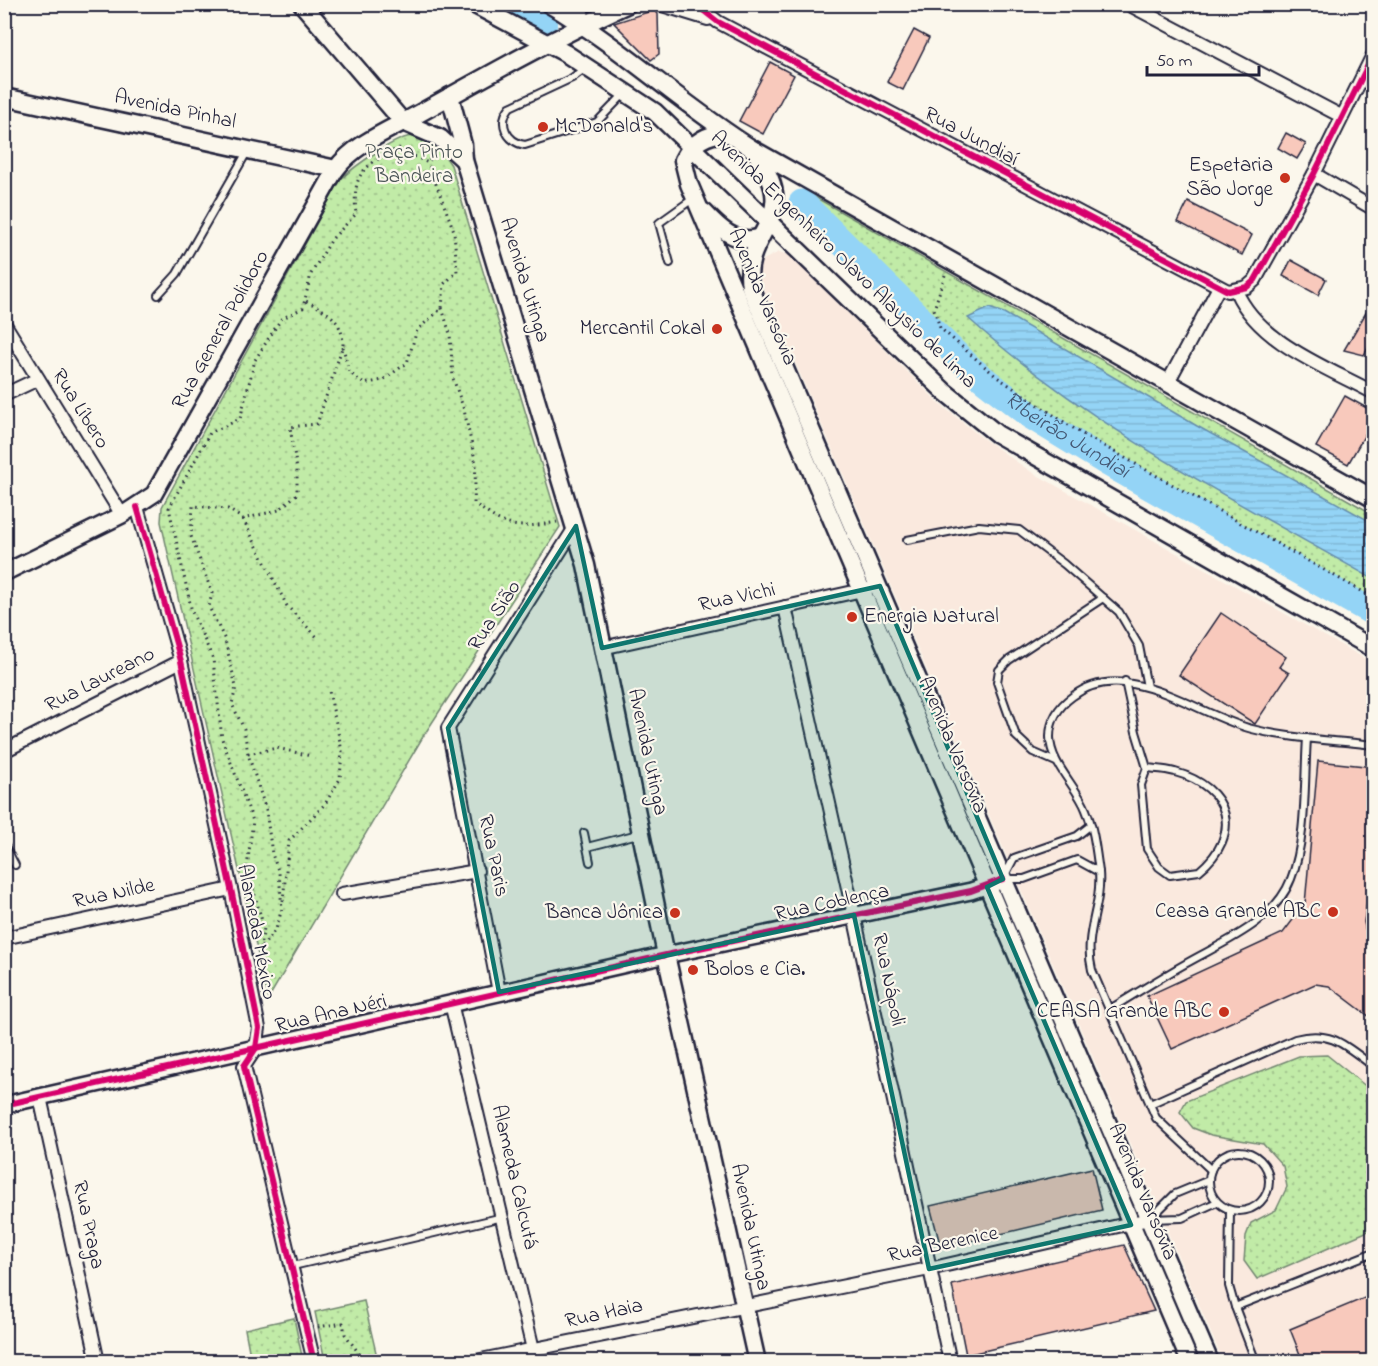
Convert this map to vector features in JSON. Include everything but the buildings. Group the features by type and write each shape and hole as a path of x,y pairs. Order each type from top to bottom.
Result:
{"main road":[{"path":"302,4 403,122 440,138 464,160"},
{"name":"Avenida Engenheiro Olavo Alaysio de Lima","path":"473,4 587,67 655,112 945,392 997,434 1374,649"},
{"name":"Avenida Engenheiro Olavo Alaysio de Lima","path":"549,4 583,25 728,134 754,150 1374,499"},
{"path":"578,4 583,25"},
{"path":"336,169 347,155 403,122 545,43 628,4"},
{"name":"Avenida Utinga","path":"450,96 463,145 464,160 575,523 666,955 757,1362"},
{"name":"Avenida Pinhal","path":"4,97 336,169"},
{"path":"692,146 714,134 728,134"},
{"name":"Avenida Varsóvia","path":"692,146 684,160 684,172 1190,1362"},
{"path":"754,150 774,192 774,204 769,220"},
{"path":"696,201 730,235 741,240 758,238"},
{"name":"Avenida Varsóvia","path":"769,220 758,238 750,262 750,287 880,586 1210,1362"}],"street":[{"name":"Rua Jundiaí","path":"659,4 718,22"},
{"name":"Rua Jundiaí","path":"695,4 718,22 1219,287 1236,291"},
{"path":"1128,4 1341,116"},
{"path":"1374,53 1314,174 1255,280 1236,291 1247,311 1269,332 1288,346 1374,393"},
{"name":"Rua General Polidoro","path":"4,573 122,515 154,494 336,169"},
{"path":"1314,174 1374,209"},
{"path":"1167,384 1219,287"},
{"name":"Rua Líbero","path":"4,323 122,515"},
{"path":"4,395 38,378"},
{"name":"Alameda México","path":"137,507 180,661 231,889 259,1028 256,1048 244,1066 314,1362"},
{"name":"Rua Sião","path":"448,728 575,523"},
{"name":"Rua Vichi","path":"602,648 880,586"},
{"name":"Rua Nápoli","path":"785,607 950,1362"},
{"name":"Rua Laureano","path":"4,751 180,661"},
{"name":"Rua Paris","path":"448,728 499,992"},
{"path":"342,894 477,872"},
{"name":"Rua Coblença","path":"666,955 987,887 1003,879"},
{"name":"Rua Nilde","path":"4,938 231,889"},
{"name":"Rua Ana Néri","path":"4,1105 666,955"},
{"name":"Alameda Calcutá","path":"451,1003 504,1217 535,1355"},
{"name":"Rua Praga","path":"40,1097 98,1362"},
{"name":"Rua Berenice","path":"744,1306 928,1269 1131,1225 1149,1219"},
{"name":"Rua Haia","path":"471,1362 535,1355 744,1306"}],"lane":[{"path":"587,67 572,78 510,107 504,124 508,136 514,142 525,145 580,129 597,122 626,92"},
{"path":"158,295 177,274 248,149"},
{"path":"670,263 659,223 696,201"},
{"path":"908,540 979,526 1018,530 1064,564 1119,612 1138,646 1147,687"},
{"path":"1056,762 1033,752 1016,736 997,682 999,670 1009,660 1103,598"},
{"path":"1211,1170 1156,1118 1092,970 1088,951 1101,889 1099,872 1091,825 1076,788 1056,762 1050,740 1052,721 1065,702 1085,687 1103,681 1125,681 1147,687 1229,723 1264,732 1374,745"},
{"path":"1125,681 1136,732 1147,768 1141,785 1148,849 1159,867 1170,875 1199,872 1220,849 1227,828 1226,812 1219,798 1200,783 1176,772 1147,768"},
{"path":"1110,1009 1239,933 1263,917 1280,900 1291,879 1299,850 1306,738"},
{"path":"1091,825 1077,836 1014,858 1003,879 1024,879 1077,860 1099,872"},
{"path":"584,833 590,862"},
{"path":"587,847 642,833"},
{"path":"4,844 15,865"},
{"path":"1150,1104 1311,1035 1338,1040 1374,1067"},
{"path":"1233,1152 1252,1155 1266,1169 1268,1178 1264,1197 1250,1209 1230,1210 1217,1202 1209,1188 1211,1170 1216,1162 1233,1152"},
{"path":"1149,1219 1175,1194 1209,1180"},
{"path":"1149,1219 1182,1218 1217,1202"},
{"path":"1230,1210 1228,1269 1235,1308 1256,1362"},
{"path":"293,1266 504,1217"},
{"path":"1235,1308 1374,1252"}],"path":[{"path":"428,163 440,138"},
{"path":"260,950 264,928 247,867 253,821 222,739 213,659 192,612 169,508 210,433 240,419 255,360 281,319 303,308 311,274 332,239 356,214 354,190 367,165 398,148 428,163 454,231 457,272 444,284 442,308 450,334 453,378 464,410 476,464 474,503 498,522 525,528 575,523"},
{"path":"955,281 945,275 935,299 935,317 940,328 998,377 1079,432 1374,598"},
{"path":"306,301 325,310 338,322 343,333 343,345 349,372 364,384 383,380 407,363 417,330 442,308"},
{"path":"243,519 279,510 297,494 297,470 290,427 317,424 343,345"},
{"path":"282,909 266,810 248,753 244,729 232,704 236,687 225,640 209,607 212,592 191,536 193,506 228,509 243,519 287,606 318,638"},
{"path":"244,958 260,950 276,928 282,909 289,841 325,804 340,779 342,751 329,692"},
{"path":"248,753 277,748 311,756"},
{"path":"307,1329 343,1323 345,1334 365,1362"}],"highlighted area":[{"path":"576,526 602,648 880,586 1003,879 987,887 1131,1225 929,1269 854,915 499,992 448,728"}],"shaded area":[{"name":"CEASA Grande ABC","path":"779,252 789,255 940,404 981,437 1030,471 1373,663 1373,1361 1223,1361 761,283 759,267 763,260"}],"green space":[{"name":"Praça Pinto Bandeira","path":"409,136 417,136 441,150 451,165 560,527 424,735 268,999 161,522 162,507 340,180 355,167 389,145"},
{"path":"813,196 1373,514 1373,604 1072,432 1022,400 979,368 811,202"},
{"path":"1327,1055 1373,1092 1373,1229 1257,1279 1244,1261 1246,1236 1251,1223 1276,1210 1287,1187 1283,1166 1263,1144 1211,1135 1193,1128 1180,1112 1186,1101 1299,1056"},
{"path":"364,1301 378,1361 325,1361 315,1312"},
{"path":"294,1318 303,1361 251,1361 245,1329"}],"water":[{"path":"989,308 1004,313 1197,426 1373,523 1373,579 1163,459 1062,393 968,318"}],"waterway":[{"name":"Ribeirão Jundiaí","path":"513,4 544,22"},
{"name":"Ribeirão Jundiaí","path":"802,203 971,369 1031,416 1108,463 1374,613"}],"cycle path":[{"path":"695,4 718,22 1228,291 1247,287 1255,280 1314,174 1374,53"},
{"path":"137,507 181,661 231,889 259,1028 256,1048 244,1066 314,1362"},
{"path":"4,1105 666,955 971,891 1003,879"}],"place":[{"name":"McDonald's","path":"543,127"},
{"name":"Espetaria São Jorge","path":"1285,178"},
{"name":"Mercantil Cokal","path":"717,329"},
{"name":"Energia Natural","path":"852,617"},
{"name":"Ceasa Grande ABC","path":"1333,912"},
{"name":"Banca Jônica","path":"675,913"},
{"name":"Bolos e Cia.","path":"693,970"},
{"name":"CEASA Grande ABC","path":"1224,1012"}]}
